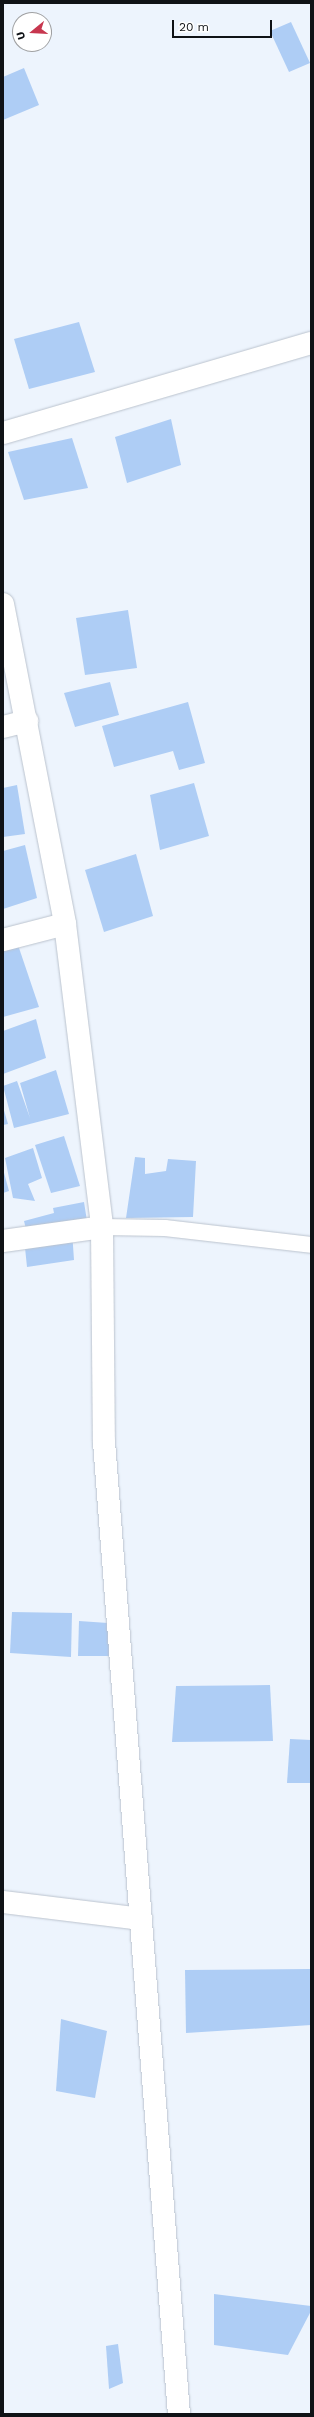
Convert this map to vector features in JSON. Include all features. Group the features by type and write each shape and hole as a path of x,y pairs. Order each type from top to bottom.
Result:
{"street":[{"path":"3,433 311,343"},
{"path":"3,604 6,632 27,721 65,924 102,1227 104,1442 179,2414"},
{"path":"3,727 27,721"},
{"path":"3,940 65,924"},
{"path":"3,1241 102,1227"},
{"path":"3,1902 141,1918"}],"lane":[{"path":"102,1227 164,1228 311,1245"}],"building":[{"path":"291,22 310,63 289,72 270,31"},
{"path":"24,68 39,105 3,120 3,77"},
{"path":"79,322 95,372 29,389 14,339"},
{"path":"171,419 181,465 127,483 115,437"},
{"path":"72,438 88,488 24,500 8,452"},
{"path":"128,610 137,668 85,675 76,618"},
{"path":"110,682 119,715 75,727 64,693"},
{"path":"188,702 205,763 179,770 173,751 114,767 102,726"},
{"path":"194,783 209,836 160,850 150,795"},
{"path":"17,785 25,834 3,837 3,788"},
{"path":"25,845 37,898 3,909 3,851"},
{"path":"136,854 153,916 104,932 85,870"},
{"path":"18,945 39,1007 3,1017 3,950"},
{"path":"36,1019 46,1058 3,1074 3,1031"},
{"path":"56,1070 69,1114 14,1128 3,1086 17,1081 30,1118 20,1083"},
{"path":"3,1107 8,1124 3,1125"},
{"path":"64,1136 80,1186 51,1193 35,1145"},
{"path":"33,1148 42,1178 28,1184 35,1201 13,1198 5,1158"},
{"path":"135,1157 145,1158 145,1174 166,1171 168,1159 196,1161 193,1217 126,1218"},
{"path":"3,1169 9,1191 3,1193"},
{"path":"84,1202 87,1221 72,1231 74,1260 27,1267 24,1238 28,1237 24,1221 54,1213 53,1208"},
{"path":"12,1612 72,1613 71,1657 10,1653"},
{"path":"79,1621 108,1623 113,1656 78,1656"},
{"path":"270,1685 273,1741 172,1742 176,1686"},
{"path":"290,1739 311,1740 311,1783 287,1783"},
{"path":"311,1969 311,2025 186,2033 185,1970"},
{"path":"61,2019 107,2031 95,2098 56,2091"},
{"path":"214,2294 311,2306 311,2311 288,2355 214,2345"},
{"path":"118,2344 123,2383 109,2389 106,2346"}]}
